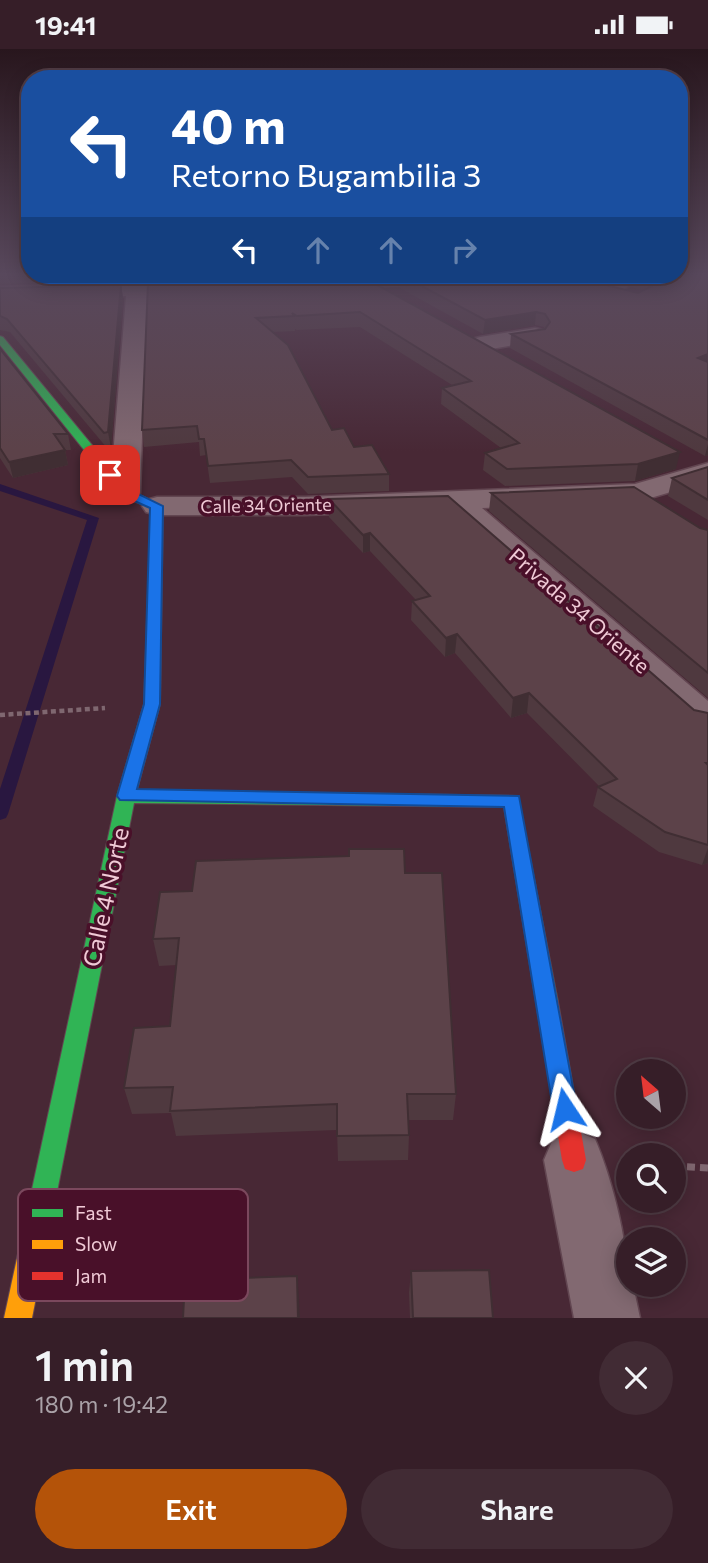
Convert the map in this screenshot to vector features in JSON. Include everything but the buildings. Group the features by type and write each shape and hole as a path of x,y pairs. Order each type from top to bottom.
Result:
{"street":[{"path":"125,493 136,333"},
{"path":"459,333 516,365"},
{"path":"480,344 535,335"},
{"path":"0,339 125,493 157,506"},
{"name":"Calle 34 Oriente","path":"157,506 455,501 637,493 699,468"},
{"path":"637,493 673,515"},
{"name":"Privada 34 Oriente","path":"455,501 704,719"},
{"name":"Calle 4 Norte","path":"45,1189 126,796 152,704 157,506"},
{"path":"126,796 512,801 574,1160 607,1318"}],"path":[{"path":"0,715 152,704"},
{"path":"686,1167 708,1168"}],"waterway":[{"path":"0,487 93,518 0,814"}],"traffic: fast":[{"path":"0,339 125,493 157,506 152,704 126,796 45,1189"},
{"path":"126,796 512,801 547,1002"}],"traffic: slow":[{"path":"18,1318 22,1301"}],"traffic: jam":[{"path":"547,1002 574,1160"}],"route":[{"path":"110,475 125,493 157,506 152,704 126,796 512,801 565,1109"}]}
